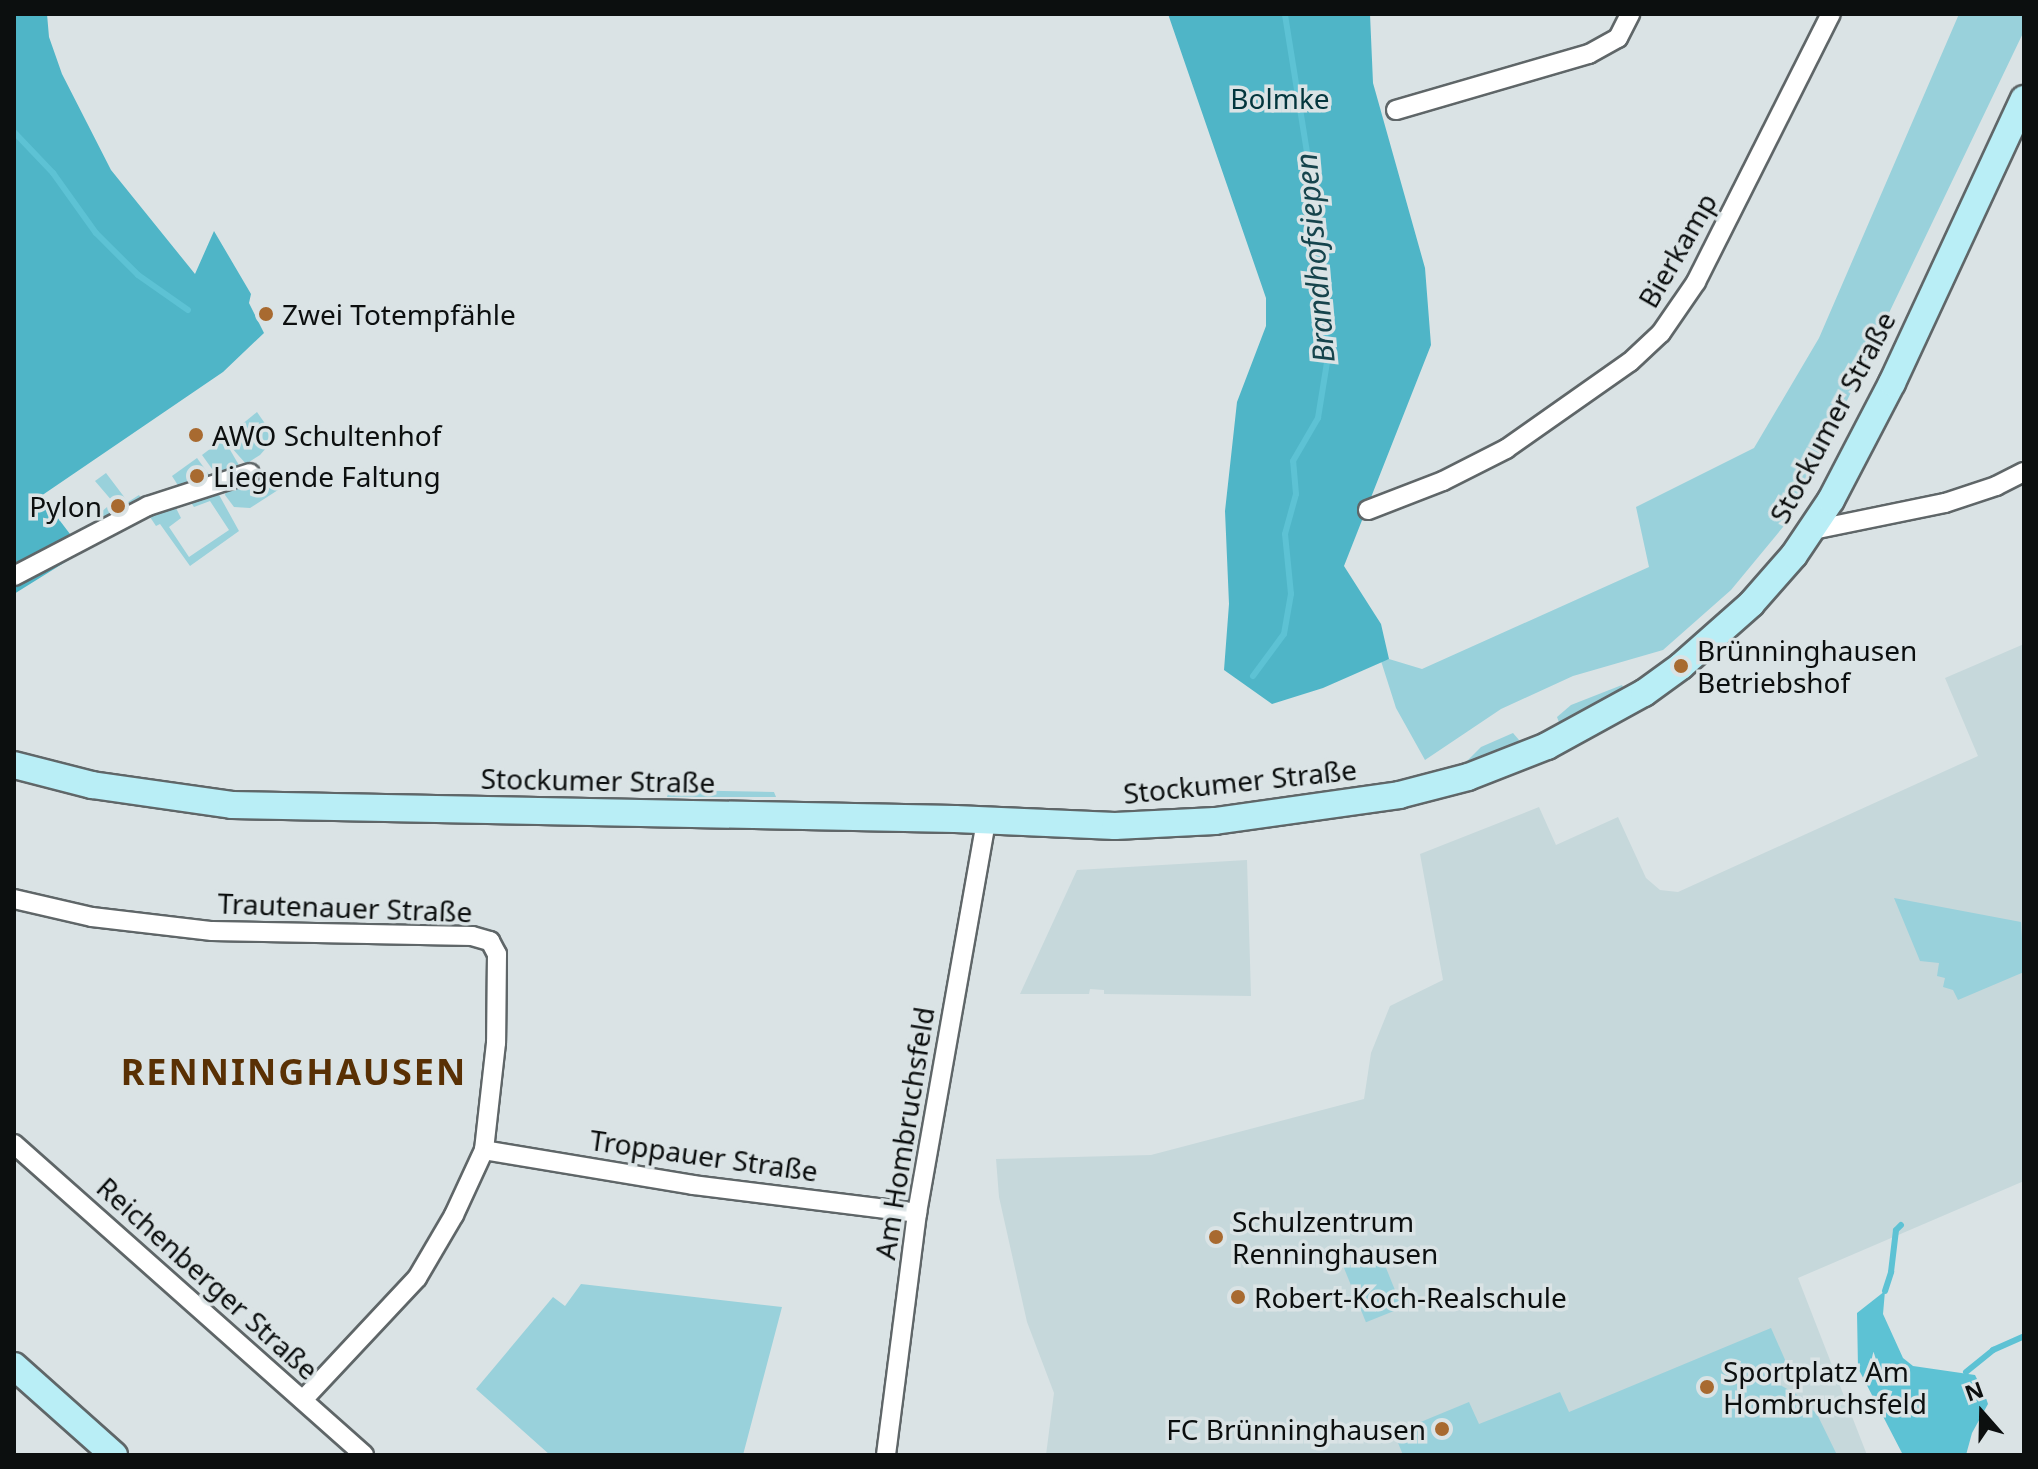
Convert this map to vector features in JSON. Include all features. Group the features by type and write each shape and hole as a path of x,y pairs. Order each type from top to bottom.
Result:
{"main road":[{"name":"Stockumer Straße","path":"14,765 92,785 232,805 1115,826 1215,821 1399,795 1468,777 1534,752 1608,715 1681,666 1751,604 1813,530 1892,383 2024,99"},
{"path":"14,1366 114,1455"}],"street":[{"path":"1396,110 1589,54 1618,38 1630,14"},
{"name":"Bierkamp","path":"1368,510 1443,481 1506,449 1630,362 1661,333 1696,282 1831,14"},
{"path":"1813,530 1945,503 1996,486 2024,472"},
{"path":"14,576 148,506 250,473"},
{"name":"Am Hombruchsfeld","path":"886,1455 917,1213 986,821"},
{"name":"Trautenauer Straße","path":"14,899 92,917 212,931 472,936 490,941 497,954 496,1043 484,1150 454,1215 417,1278 303,1400"},
{"name":"Reichenberger Straße","path":"14,1144 364,1455"},
{"name":"Troppauer Straße","path":"484,1150 693,1185 917,1213"}],"shaded area":[{"path":"1959,14 2024,14 2024,31 1797,505 1783,527 1731,590 1663,650 1573,676 1501,709 1425,760 1396,708 1381,661 1389,659 1422,669 1649,567 1636,507 1754,448 1819,338"},
{"path":"257,412 275,438 260,455 246,464 224,439"},
{"path":"219,442 229,448 240,467 215,473 202,455"},
{"path":"197,458 210,476 179,487 172,476"},
{"path":"106,473 128,502 139,495 142,499 105,519 100,513 113,502 95,481"},
{"path":"274,475 281,481 278,490 250,508 234,507 225,495 226,489"},
{"path":"218,493 239,531 190,566 160,524 156,526 148,514 175,506 181,518 169,527 189,557 229,530 210,501 194,507 190,501"},
{"path":"2024,644 2024,1181 1798,1278 1867,1455 1046,1455 1054,1393 1027,1322 999,1197 996,1159 1151,1155 1364,1099 1371,1053 1390,1006 1443,980 1420,854 1539,807 1556,845 1618,817 1646,878 1660,890 1678,892 1978,756 1945,678"},
{"path":"1622,685 1625,691 1560,725 1557,717 1571,705"},
{"path":"1513,733 1519,740 1516,746 1467,761 1481,747"},
{"path":"669,790 774,792 776,797 667,797"},
{"path":"1247,860 1251,996 1104,994 1104,990 1090,989 1089,994 1020,994 1077,870"},
{"path":"1894,898 2021,922 2024,972 1958,1000 1953,990 1943,987 1945,978 1937,976 1939,963 1920,961"},
{"path":"1380,1253 1402,1308 1366,1322 1344,1268"},
{"path":"581,1284 782,1307 743,1455 550,1455 476,1389 553,1297 565,1306"},
{"path":"1885,1291 1883,1314 1903,1358 1913,1366 1975,1375 1985,1395 1988,1404 1972,1433 1966,1455 1903,1455 1858,1368 1857,1313"},
{"name":"Sportplatz Am Hombruchsfeld","path":"1771,1328 1786,1362 1763,1371 1766,1377 1796,1394 1817,1414 1837,1455 1403,1455 1394,1433 1469,1402 1479,1424 1560,1392 1569,1412"}],"green space":[{"path":"14,14 47,14 49,37 62,74 111,170 195,274 214,231 251,294 249,303 264,333 223,372 41,496 83,551 14,594"},
{"name":"Bolmke","path":"1168,14 1370,14 1373,83 1425,268 1431,345 1344,566 1381,624 1389,659 1323,688 1272,704 1224,670 1229,604 1225,511 1237,402 1266,326 1266,298"}],"waterway":[{"name":"Brandhofsiepen","path":"1253,676 1284,634 1291,594 1285,534 1296,494 1293,461 1318,418 1328,356 1316,263 1314,196 1285,14"},
{"path":"14,132 53,173 96,233 138,275 188,310"},
{"path":"1885,1291 1891,1272 1896,1230 1901,1225"},
{"path":"1966,1372 1993,1350 2024,1336"}],"place":[{"name":"Zwei Totempfähle","path":"266,314"},
{"name":"AWO Schultenhof","path":"196,435"},
{"name":"Liegende Faltung","path":"197,476"},
{"name":"Pylon","path":"118,506"},
{"name":"Brünninghausen Betriebshof","path":"1681,666"},
{"name":"Schulzentrum Renninghausen","path":"1216,1237"},
{"name":"Robert-Koch-Realschule","path":"1238,1297"},
{"name":"Sportplatz Am Hombruchsfeld","path":"1707,1387"},
{"name":"FC Brünninghausen","path":"1442,1429"}],"district":[{"name":"RENNINGHAUSEN","path":"294,1072"}]}
